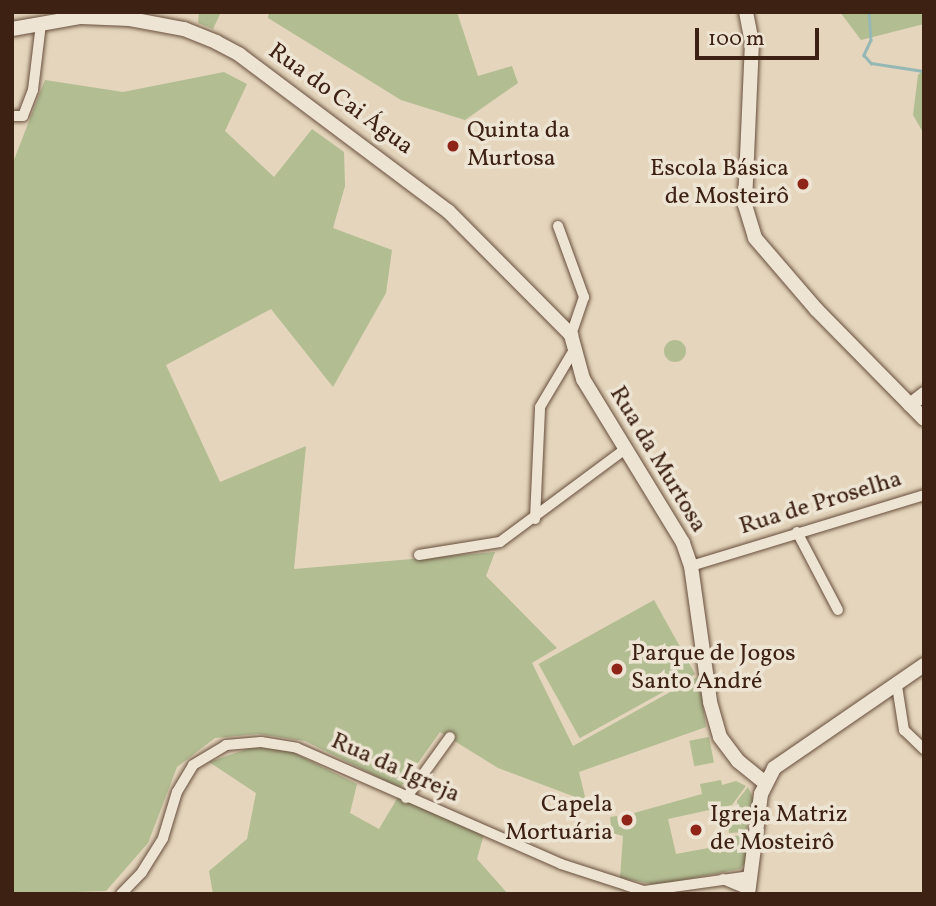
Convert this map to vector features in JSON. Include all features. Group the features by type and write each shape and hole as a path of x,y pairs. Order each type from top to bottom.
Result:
{"street":[{"path":"746,12 752,42 744,191 747,219 764,252 924,419"},
{"name":"Rua do Cai Água","path":"12,29 81,17 130,19 184,29 240,55 448,211 571,335"},
{"path":"12,116 23,116 33,90 41,24"},
{"path":"535,519 540,407 574,350 571,335 584,297 558,226"},
{"name":"Rua da Murtosa","path":"574,350 583,379 682,543 691,566 714,721 727,750 765,783"},
{"path":"910,405 924,394"},
{"path":"419,555 500,542 535,519 624,450"},
{"name":"Rua de Proselha","path":"691,566 924,495"},
{"path":"797,532 838,610"},
{"path":"749,886 765,783 778,764 924,666"},
{"path":"897,686 904,730 924,749"},
{"path":"406,798 450,737"},
{"name":"Rua da Igreja","path":"121,894 142,872 163,838 177,792 193,765 226,745 261,742 298,748 406,798 561,864 644,891 663,891 723,878 749,886"}],"green space":[{"path":"199,12 221,12 213,29 198,23"},
{"path":"269,12 457,12 478,76 512,66 518,83 465,120 401,100 268,18"},
{"path":"840,12 924,12 924,24 861,40"},
{"path":"924,69 924,134 913,115 918,75"},
{"path":"224,72 247,84 225,131 274,177 312,129 344,152 345,186 333,228 392,250 386,293 333,387 271,309 166,365 220,482 306,446 294,569 495,552 486,576 557,648 532,663 573,746 699,676 706,727 579,772 586,801 498,768 440,732 400,788 305,741 258,734 215,738 177,767 148,843 106,891 12,894 12,165 45,80 123,92"},
{"path":"675,340 685,347 686,351 679,361 675,362 665,355 664,351 671,341"},
{"name":"Parque de Jogos Santo André","path":"654,600 695,674 580,738 539,664"},
{"path":"709,737 714,763 694,766 689,741"},
{"path":"256,746 290,751 357,784 350,813 379,829 398,797 484,834 477,859 508,894 213,894 209,871 247,839 256,793 209,762"},
{"path":"721,780 722,785 736,781 746,786 732,805 668,819 676,854 730,844 729,836 750,835 747,861 740,869 657,885 620,878 623,836 612,833 610,817 617,816 619,827 636,824 634,813 702,794 700,784"},
{"path":"748,787 753,798 751,819 740,820 737,801"},
{"path":"748,821 747,832 729,833 728,824"}],"waterway":[{"path":"869,12 871,40 864,55 871,63 924,71"}],"place":[{"name":"Quinta da Murtosa","path":"453,146"},
{"name":"Escola Básica de Mosteirô","path":"803,184"},
{"name":"Parque de Jogos Santo André","path":"617,669"},
{"name":"Capela Mortuária","path":"627,820"},
{"name":"Igreja Matriz de Mosteirô","path":"696,830"}]}
